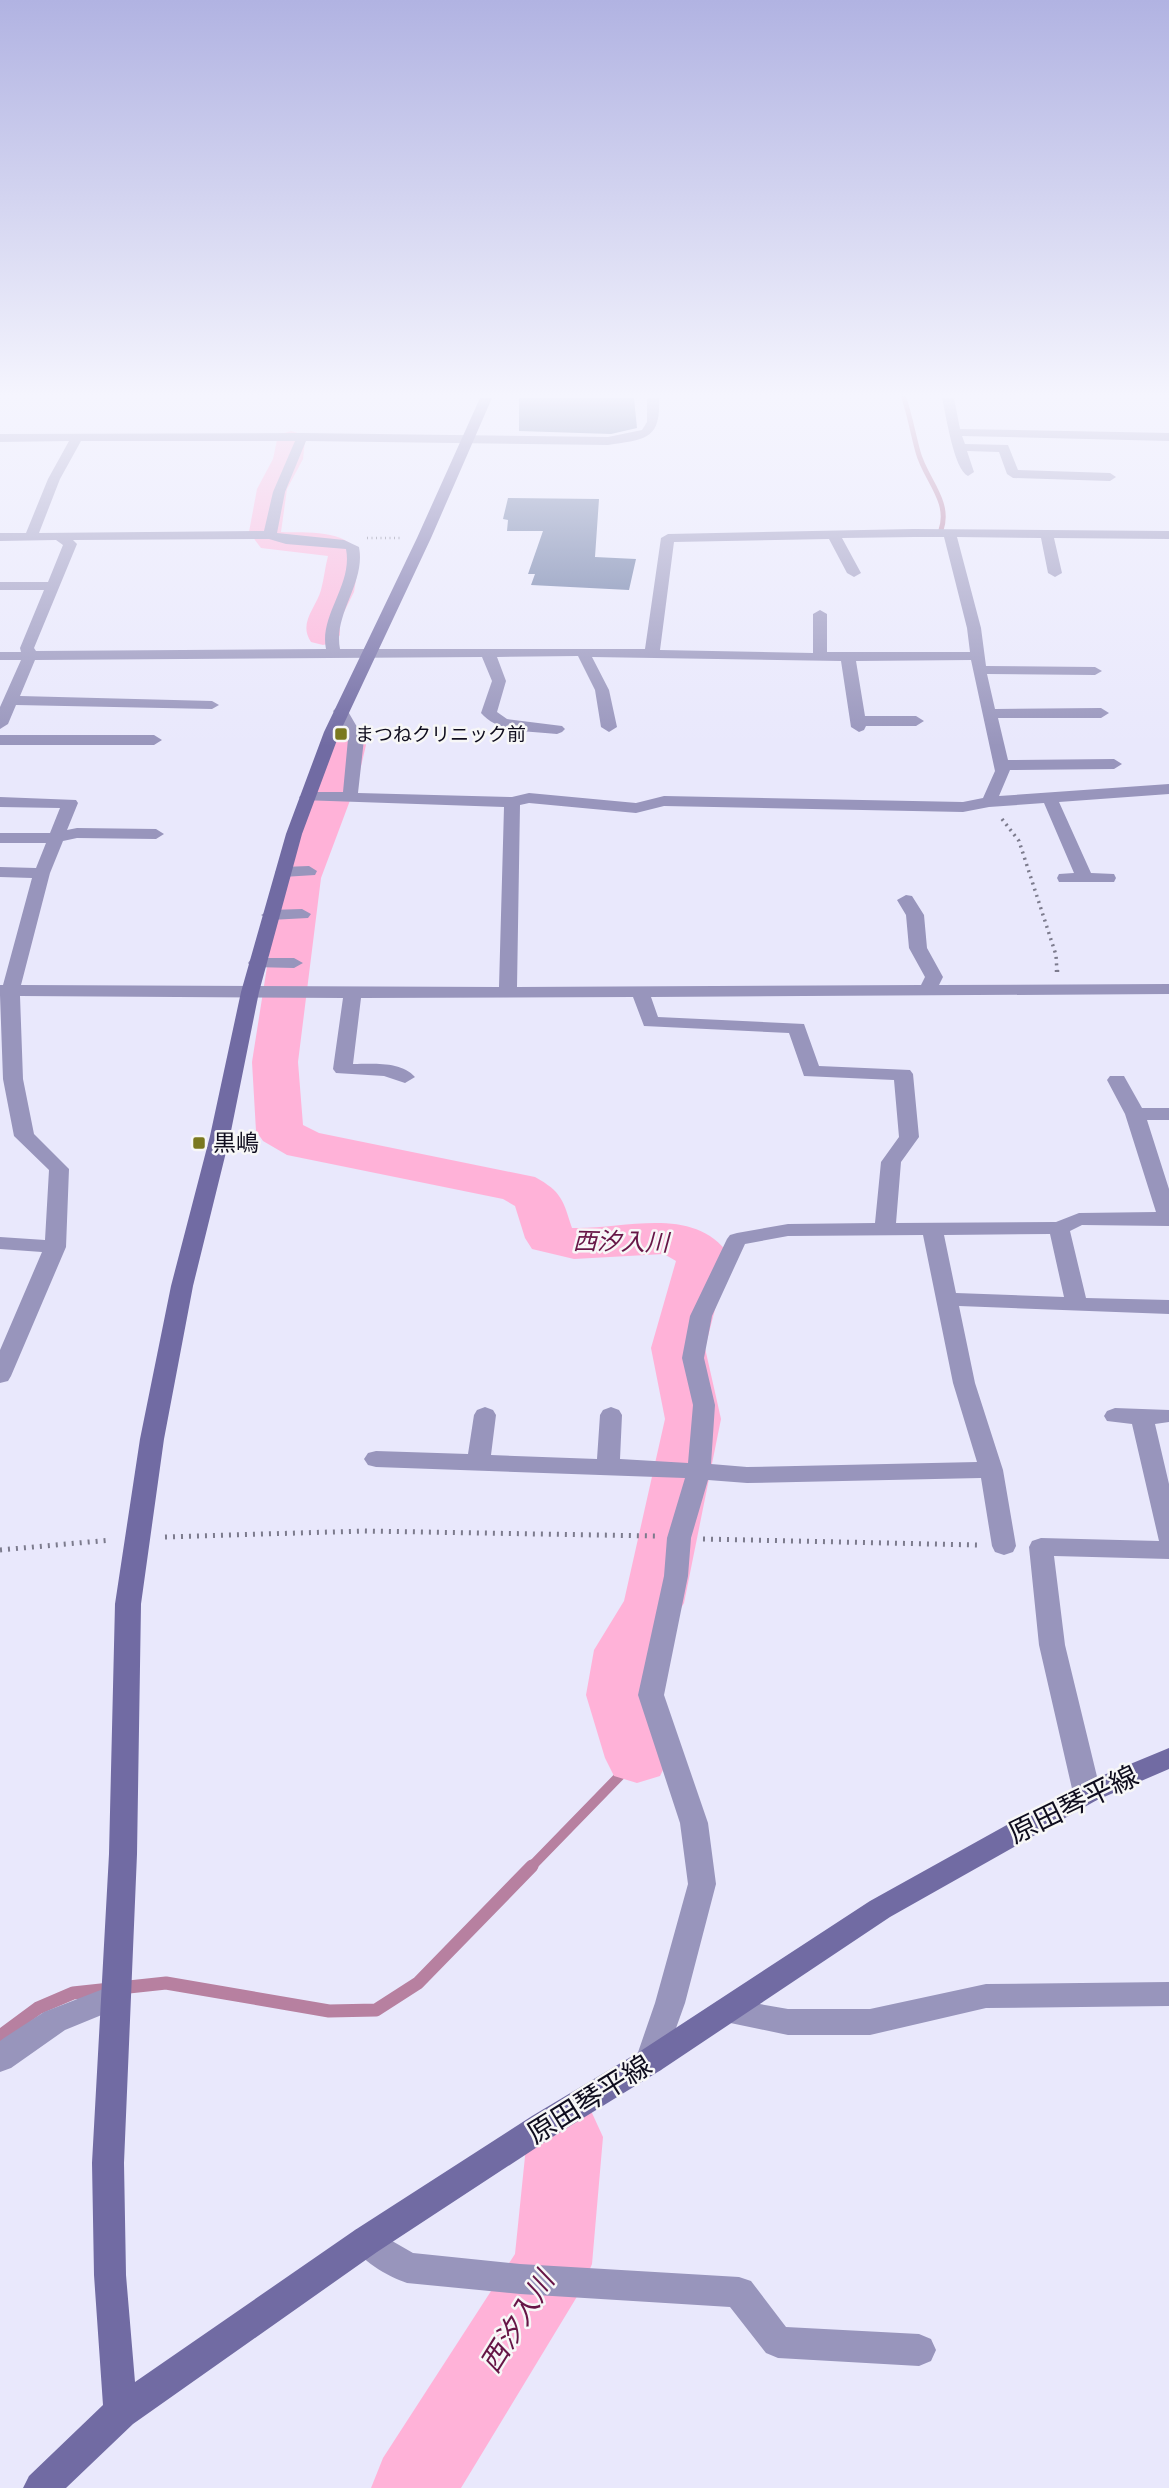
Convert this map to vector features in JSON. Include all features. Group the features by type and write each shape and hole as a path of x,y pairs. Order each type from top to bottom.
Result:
{"street":[{"path":"31,537 40,514"},
{"path":"270,535 274,514"},
{"path":"121,2412 110,2275 108,2164 123,1854 128,1604 152,1438 182,1286 220,1136 257,963 287,915 313,797 341,711 434,514"},
{"path":"1046,533 1055,573"},
{"path":"652,653 668,538 1046,533 1126,539 1169,535"},
{"path":"833,534 854,573"},
{"path":"950,534 974,628 978,663 1003,771 989,802"},
{"path":"0,537 270,535 286,540 339,543 352,547 355,554 345,599 331,635 334,654"},
{"path":"0,724 30,655 27,648 70,544 58,536"},
{"path":"0,586 51,586"},
{"path":"820,614 820,657"},
{"path":"113,654 120,637"},
{"path":"0,656 583,652 848,657 1095,671"},
{"path":"583,652 602,690 609,727"},
{"path":"488,653 499,681 489,713 503,723 557,729"},
{"path":"84,671 88,654"},
{"path":"176,672 182,654"},
{"path":"848,657 859,724 916,721"},
{"path":"10,701 212,705"},
{"path":"341,711 356,739 345,797"},
{"path":"989,714 1101,713"},
{"path":"0,740 154,740"},
{"path":"1001,765 1114,764"},
{"path":"313,797 442,802 512,802 529,798 636,808 664,801 963,807 989,802 1169,789"},
{"path":"1049,797 1085,878"},
{"path":"0,802 71,803 42,873 6,990 13,1079 24,1136 59,1170 55,1247 0,1376"},
{"path":"508,992 512,802"},
{"path":"0,838 56,838 77,833 156,834"},
{"path":"0,872 42,873"},
{"path":"1065,878 1108,878"},
{"path":"906,900 915,915 918,948 934,977 928,989"},
{"path":"257,963 287,963"},
{"path":"6,990 293,993 1169,989"},
{"path":"640,991 651,1022 797,1028 811,1072 903,1074 909,1137 891,1162 885,1229"},
{"path":"353,992 343,1069 386,1070 405,1077"},
{"path":"650,2062 670,2003 702,1884 694,1823 651,1695 676,1576 668,1537 698,1471 704,1405 693,1358 701,1316 737,1239 788,1230 1059,1228 1079,1219 1168,1219 1161,1167 1117,1080"},
{"path":"1135,1114 1169,1114"},
{"path":"1059,1228 1077,1304"},
{"path":"932,1230 964,1383 991,1470 1004,1546"},
{"path":"0,1244 55,1247"},
{"path":"947,1299 1169,1307"},
{"path":"478,1462 485,1415"},
{"path":"608,1467 611,1415"},
{"path":"1115,1416 1153,1416 1169,1538"},
{"path":"376,1459 669,1469 747,1475 991,1470"},
{"path":"1087,1793 1052,1645 1041,1547 1169,1550"},
{"name":"原田琴平線","path":"41,2488 121,2412 366,2241 543,2126 650,2062 880,1909 1087,1793 1169,1758"},
{"path":"0,2059 32,2031 72,2010 117,1981"},
{"path":"726,2011 788,2022 870,2022 986,1996 1169,1994"},
{"path":"366,2241 407,2268 520,2279 738,2292 778,2342 919,2350"}],"path":[{"path":"339,543 352,538 424,538"},
{"path":"989,802 1019,841 1056,955 1057,991"},
{"path":"0,1550 136,1537 365,1531 1004,1546"}],"building":[{"path":"504,514 598,514 595,557 636,559 629,590 531,585 535,574 528,574 543,531 507,531 508,520 503,519"}],"waterway":[{"name":"西汐入川","path":"265,532 268,514"},
{"path":"941,530 943,514"},
{"name":"西汐入川","path":"272,541 326,544 342,550 344,554 337,592 323,620 323,635"},
{"name":"西汐入川","path":"347,745 339,779 301,878 275,1062 280,1131 304,1145 518,1187 538,1199 550,1238 574,1244 673,1238 703,1255 678,1348 693,1419 654,1603 625,1650 618,1695 637,1758"},
{"path":"531,1867 637,1758"},
{"path":"0,2036 38,2008 73,1993 166,1983 329,2011 376,2010 418,1983 532,1866"},
{"name":"西汐入川","path":"413,2488 553,2264 565,2137"}],"place":[{"name":"まつねクリニック前","path":"341,734"},
{"name":"黒嶋","path":"199,1143"}]}
